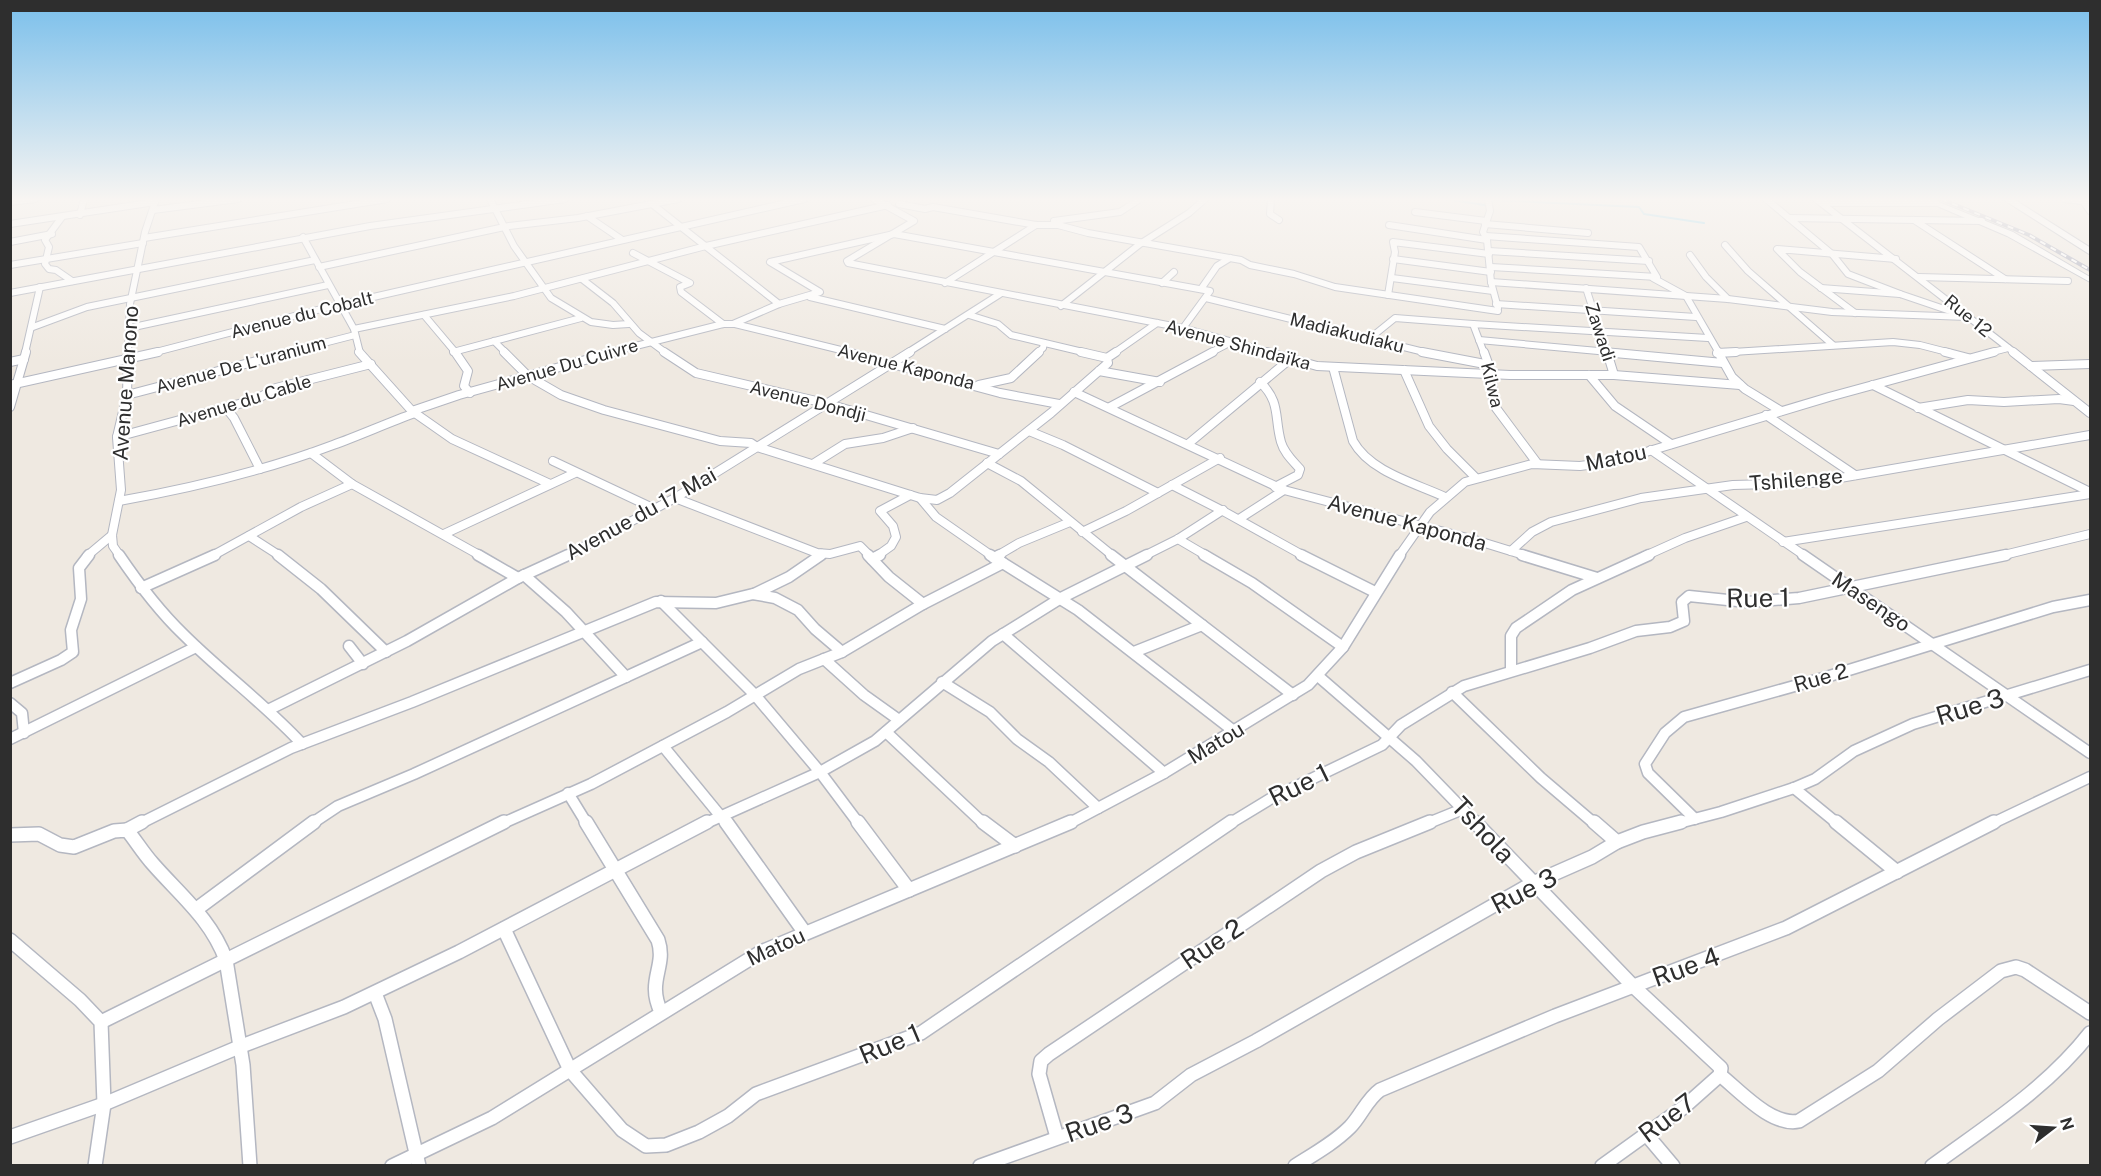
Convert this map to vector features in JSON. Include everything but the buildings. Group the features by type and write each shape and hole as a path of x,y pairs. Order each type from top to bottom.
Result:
{"main road":[{"path":"2047,254 2091,280"}],"street":[{"path":"47,254 47,267 72,281"},
{"path":"10,265 74,254"},
{"name":"Avenue Manono","path":"112,534 121,490 117,437 127,395 130,359 129,328 140,254"},
{"path":"10,293 215,254"},
{"path":"312,254 355,332 356,347 414,412 452,439 550,484"},
{"path":"319,267 380,254"},
{"path":"520,254 551,298 581,318 613,326 629,324"},
{"name":"Avenue du Cobalt","path":"13,384 130,359 341,304 560,254"},
{"path":"633,254 690,283 680,287 681,292 723,324"},
{"name":"Avenue De L'uranium","path":"127,395 355,332 543,289 676,254"},
{"path":"716,254 779,304"},
{"path":"735,324 779,304 820,292 770,262 806,254"},
{"name":"Avenue Shindaïka","path":"859,254 846,261 850,264 1000,294 1183,328 1289,360 1333,368 1492,374 1614,375 1740,385"},
{"path":"945,283 992,254"},
{"path":"998,254 1211,292 1183,328"},
{"path":"1061,306 1128,254"},
{"path":"1208,254 1335,287 1388,295 1497,308 1593,310 1696,317"},
{"path":"1388,295 1392,278 1393,254"},
{"path":"1489,254 1491,282 1501,325"},
{"path":"1522,254 1649,261"},
{"path":"1644,254 1657,277 1653,278"},
{"path":"1733,254 1748,271 1833,345"},
{"path":"1782,254 1800,272 1855,313"},
{"path":"1832,254 1896,259"},
{"path":"1832,254 1848,274 1966,316"},
{"name":"Rue 12","path":"1889,254 2091,413"},
{"path":"1966,254 2005,279"},
{"path":"1690,255 1706,277 1728,299"},
{"path":"1201,289 1217,266 1230,258"},
{"path":"1393,259 1491,270 1653,278 1686,296 1723,363 1740,385 1781,411"},
{"path":"33,327 87,308 315,260"},
{"path":"1162,283 1174,272"},
{"path":"1919,277 2068,281"},
{"path":"1392,278 1493,291"},
{"name":"Avenue Dondji","path":"582,279 613,303 629,324 650,342 696,373 825,403 999,454"},
{"path":"1491,282 1728,299 1791,308 1855,313 1966,316"},
{"path":"129,328 328,285"},
{"path":"10,407 13,384 24,359 33,327 40,287"},
{"name":"Zawadi","path":"1586,288 1614,375"},
{"path":"1820,288 1900,294"},
{"name":"Avenue du 17 Mai","path":"268,710 363,664 521,576 585,546 675,498 1000,294"},
{"path":"808,296 945,329"},
{"name":"Madiakudiaku","path":"1206,298 1369,339 1490,365"},
{"path":"424,315 453,352 462,359 468,370 464,386 470,393"},
{"path":"969,315 999,324 1011,335 1107,358 1157,323"},
{"path":"453,352 581,318"},
{"path":"1369,339 1395,318 1708,338"},
{"name":"Avenue Du Cuivre","path":"119,501 201,486 311,453 414,412 470,393 650,342 723,324 735,324"},
{"name":"Avenue Kaponda","path":"735,324 1000,393 1059,404"},
{"name":"Kilwa","path":"1473,324 1490,365 1493,401 1500,416 1537,464"},
{"path":"1479,340 1723,363"},
{"path":"494,341 528,376 561,395 591,407 659,423 720,441 751,443 757,447 915,496 942,499 1029,431 1109,362 1107,358"},
{"path":"979,386 1011,378 1043,348 1044,342"},
{"path":"1110,406 1160,382 1231,342"},
{"path":"1717,353 1902,342 1970,359"},
{"name":"Matou","path":"392,1166 417,1160 492,1118 745,960 1058,829 1164,773 1293,696 1318,676 1343,647 1375,592 1430,512 1457,487 1476,478 1537,464 1588,466 2008,348"},
{"path":"10,362 24,359"},
{"path":"1188,444 1289,360"},
{"name":"Avenue du Cable","path":"117,437 261,398 278,387 371,364"},
{"path":"2031,366 2090,364"},
{"path":"1333,368 1353,441 1359,452 1391,473 1445,497"},
{"path":"1404,370 1429,426 1447,449 1476,478"},
{"path":"1099,371 1160,382"},
{"path":"1589,375 1615,406 1671,444"},
{"path":"1239,519 1298,475 1300,469 1284,450 1275,401 1269,390 1260,382"},
{"path":"1873,385 2091,493"},
{"name":"Avenue Kaponda","path":"1074,392 1110,406 1280,488 1511,551 1597,578"},
{"path":"1918,408 1968,399 2004,402 2059,399 2075,401"},
{"path":"226,408 234,418 260,468"},
{"path":"1766,415 1855,475"},
{"path":"813,464 845,444 883,438 913,428"},
{"path":"1029,431 1158,493"},
{"name":"Tshilenge","path":"1511,551 1532,532 1565,517 1641,498 1706,488 1798,484 2002,448 2091,435"},
{"path":"1017,441 1050,440"},
{"name":"Masengo","path":"1651,450 2091,753"},
{"path":"311,453 352,484 521,576 566,612 626,677"},
{"path":"1082,532 1172,486 1220,458"},
{"path":"553,461 574,473 655,508"},
{"path":"987,464 1021,481 1125,566 1293,696"},
{"path":"444,534 574,473"},
{"path":"141,588 187,568 301,507 352,484"},
{"path":"1172,486 1223,510 1375,592"},
{"path":"1783,542 1914,523 2091,493"},
{"path":"872,559 890,549 894,541 894,526 880,511 915,496"},
{"path":"915,496 930,512 999,560 1061,598 1235,732"},
{"path":"675,498 822,554"},
{"path":"10,1137 104,1104 375,993 616,872 721,815 820,772 854,754 886,732 980,649 1003,634 1061,598 1178,539 1223,510"},
{"path":"1511,670 1511,636 1516,628 1572,590 1685,538 1746,517"},
{"path":"101,1022 473,836 568,793 663,746 800,669 842,652 999,560 1018,543 1070,522"},
{"path":"112,534 113,546 141,588 196,647 268,710 302,744"},
{"path":"10,683 61,660 73,652 71,630 81,598 78,568 89,554 112,534"},
{"name":"Rue 1","path":"504,929 570,1070 622,1130 646,1146 666,1145 699,1132 728,1116 756,1094 921,1033 1243,814 1270,798 1392,738 1401,725 1452,692 1511,670 1590,648 1636,631 1675,626 1684,621 1682,602 1689,596 1758,602 1799,598 1981,561 2091,534"},
{"path":"249,536 272,549 302,572 348,613 386,652"},
{"path":"1178,539 1252,583 1343,647"},
{"path":"10,835 30,833 41,835 62,846 72,848 117,830 127,830 302,744 661,601 707,604 753,594 789,577 822,554 858,545 889,577 923,604"},
{"path":"753,594 787,602 842,652"},
{"name":"Rue 2","path":"1695,819 1648,773 1645,764 1655,756 1658,743 1667,730 1684,717 1934,645 2053,607 2091,600"},
{"path":"661,601 755,695 820,772 909,890"},
{"path":"1134,652 1202,625"},
{"path":"1003,634 1164,773"},
{"path":"198,908 292,836 338,806 414,774 702,642"},
{"path":"349,645 363,664"},
{"path":"10,739 196,647"},
{"path":"824,659 864,695 900,720"},
{"name":"Rue 3","path":"980,1166 1155,1103 1191,1075 1256,1041 1533,883 1592,857 1617,842 1794,788 1815,779 1854,751 1900,729 2091,670"},
{"name":"Tshola","path":"1318,676 1392,738 1634,986 1772,1117 1790,1123 1800,1121 1837,1099 1878,1071 1974,989 2007,968 2021,967 2091,1012"},
{"path":"942,682 990,712 1017,739 1054,766 1098,808"},
{"path":"1452,692 1541,778 1617,842"},
{"path":"10,703 22,712 24,733"},
{"path":"886,732 989,828 1015,846"},
{"path":"663,746 721,815 805,933"},
{"name":"Rue 4","path":"1295,1166 1333,1141 1356,1121 1368,1100 1378,1090 1400,1083 1555,1016 1786,928 2004,817 2091,777"},
{"path":"1794,788 1897,872"},
{"path":"568,793 654,931 660,947 652,984 654,999 661,1011"},
{"name":"Rue 2","path":"1057,1137 1039,1074 1041,1061 1049,1054 1321,871 1356,852 1463,809"},
{"path":"127,830 153,863 198,908 222,947 245,1084 250,1166"},
{"path":"10,940 80,1000 101,1022 104,1104 95,1166"},
{"path":"375,993 385,1018 417,1160"},
{"path":"1932,1166 2044,1084 2070,1059 2091,1034"},
{"name":"Rue7","path":"1602,1166 1684,1107 1720,1070"},
{"path":"1646,1134 1673,1166"}],"railway":[{"path":"2062,254 2090,270"}]}
